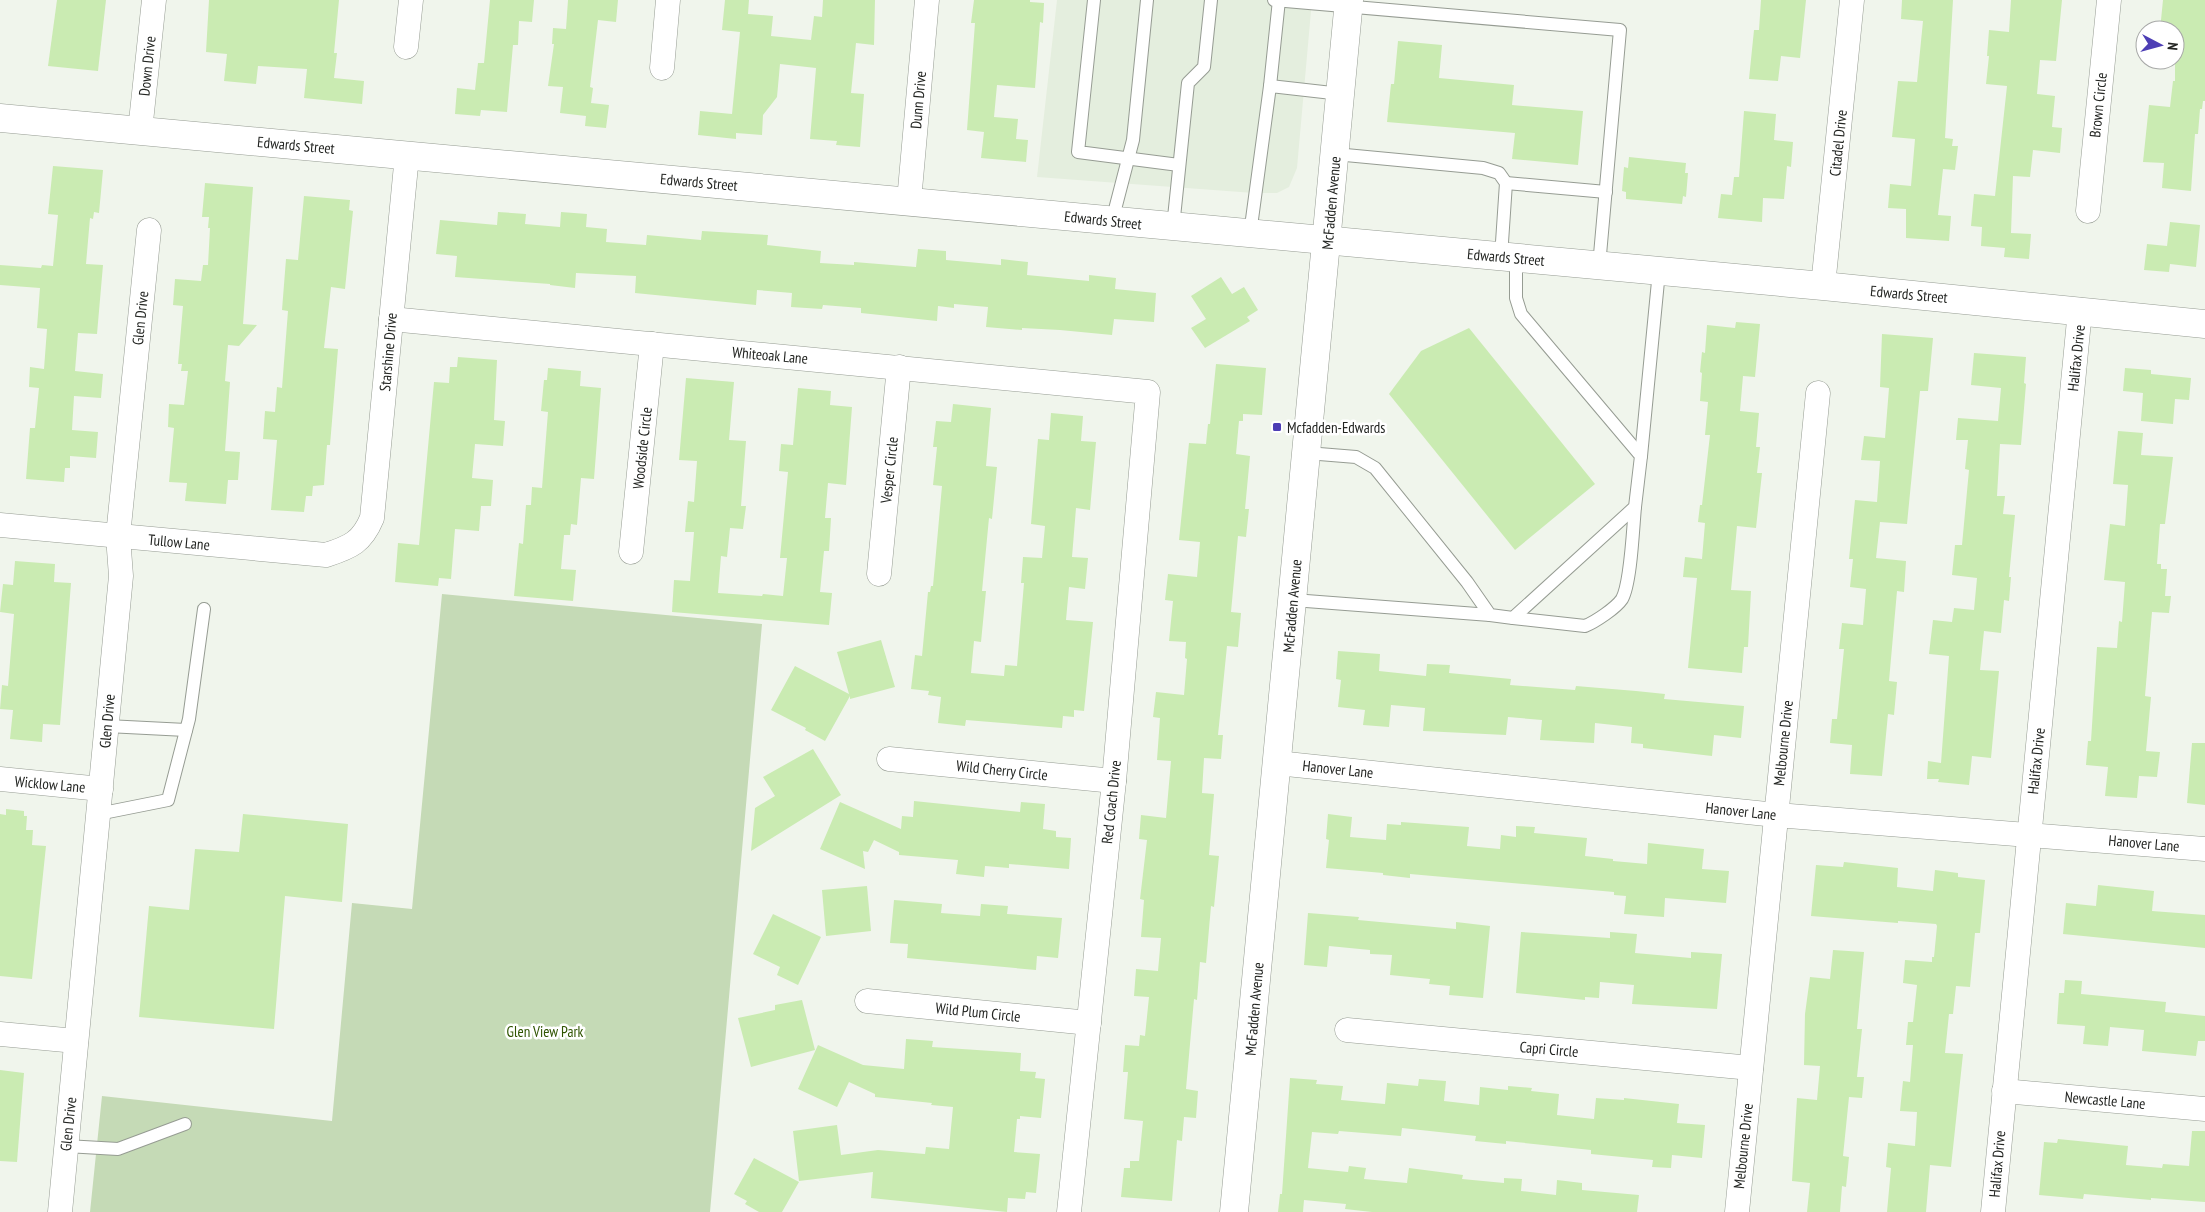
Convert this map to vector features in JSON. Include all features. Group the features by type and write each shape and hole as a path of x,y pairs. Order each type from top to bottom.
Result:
{"street":[{"name":"Down Drive","path":"140,131 154,0"},
{"path":"406,47 411,0"},
{"path":"662,68 668,0"},
{"name":"Dunn Drive","path":"909,201 927,0"},
{"name":"Citadel Drive","path":"1823,286 1852,0"},
{"name":"Brown Circle","path":"2088,211 2109,0"},
{"name":"McFadden Avenue","path":"1234,1212 1349,3"},
{"name":"Edwards Street","path":"0,118 909,201 1327,242 2080,310 2205,324"},
{"name":"Starshine Drive","path":"355,543 366,533 372,518 406,155"},
{"name":"Glen Drive","path":"60,1212 121,576 118,536 149,230"},
{"name":"Halifax Drive","path":"1993,1212 2080,310"},
{"name":"Whiteoak Lane","path":"391,320 1148,392"},
{"name":"Woodside Circle","path":"631,552 652,344"},
{"name":"Vesper Circle","path":"879,574 899,367"},
{"name":"Red Coach Drive","path":"1069,1212 1114,781 1148,392"},
{"name":"Melbourne Drive","path":"1737,1212 1818,393"},
{"name":"Tullow Lane","path":"0,524 326,555 355,543"},
{"name":"Wild Cherry Circle","path":"890,759 1114,781"},
{"name":"Hanover Lane","path":"1278,763 1776,815 2205,848"},
{"name":"Wicklow Lane","path":"0,780 101,789"},
{"name":"Wild Plum Circle","path":"867,1001 1089,1023"},
{"name":"Capri Circle","path":"1347,1030 1751,1068"},
{"path":"0,1034 76,1041"},
{"name":"Newcastle Lane","path":"2004,1091 2205,1109"}],"lane":[{"path":"1094,0 1078,152 1179,165"},
{"path":"1112,221 1133,140 1147,0"},
{"path":"1173,227 1188,84 1204,66 1211,0"},
{"path":"1274,0 1349,3 1620,30 1599,266"},
{"path":"1250,234 1270,86 1279,0"},
{"path":"1270,86 1341,94"},
{"path":"1335,154 1483,168 1499,173 1506,183 1508,258 1521,314 1642,456"},
{"path":"1506,183 1606,192"},
{"path":"1293,600 1490,615 1585,626 1594,622 1621,600 1626,587 1642,456 1659,271"},
{"path":"1307,453 1356,457 1375,468 1467,582 1490,615"},
{"path":"1513,618 1635,507"},
{"path":"98,814 168,800 186,730 204,609"},
{"path":"107,726 186,730"},
{"path":"66,1146 118,1149 186,1124"}],"shaded area":[{"path":"1057,0 1312,0 1297,168 1289,187 1277,193 1254,193 1037,177"}],"green space":[{"name":"Glen View Park","path":"442,594 762,624 710,1212 90,1212 102,1096 332,1121 352,903 412,909"}],"building":[{"path":"57,0 106,0 98,71 48,66"},
{"path":"209,0 339,0 334,53 337,53 334,78 364,81 362,104 304,98 307,69 258,66 256,84 224,81 227,54 206,52"},
{"path":"490,0 534,0 532,22 519,21 518,45 513,45 507,112 481,110 480,116 455,114 457,88 475,90 478,63 484,63"},
{"path":"568,0 618,0 616,22 598,20 590,87 593,88 591,103 609,105 606,128 585,126 586,116 560,113 563,87 548,86 554,44 552,44 553,28 566,29"},
{"path":"725,0 749,0 748,14 773,16 771,36 811,40 814,16 822,17 823,0 875,0 874,45 856,43 851,93 864,94 860,147 836,145 837,141 810,139 816,68 780,64 777,97 763,115 762,135 736,133 736,139 698,135 700,111 732,114 740,32 722,30"},
{"path":"974,0 1030,0 1030,2 1044,3 1043,23 1040,22 1035,88 997,85 994,117 1018,119 1016,139 1028,140 1026,162 981,158 984,132 967,130 975,23 971,23"},
{"path":"1761,0 1806,0 1800,58 1781,56 1778,81 1749,79 1754,30 1759,30"},
{"path":"1902,0 1953,0 1945,138 1953,139 1952,146 1958,146 1955,170 1943,169 1938,215 1951,216 1949,241 1906,238 1906,209 1888,208 1890,184 1911,186 1915,139 1892,137 1898,81 1917,82 1923,21 1901,19"},
{"path":"2011,0 2062,0 2056,61 2040,60 2037,94 2055,96 2052,127 2062,128 2060,153 2033,150 2030,177 2013,176 2011,233 2031,234 2029,259 2004,257 2005,248 1981,246 1982,227 1971,226 1974,194 1995,196 2007,86 1986,84 1989,30 2009,32"},
{"path":"2163,0 2205,0 2205,101 2203,101 2202,109 2200,109 2198,134 2195,134 2191,191 2162,188 2164,163 2143,162 2149,105 2170,107 2175,70 2185,70 2185,20 2161,20"},
{"path":"1398,41 1442,45 1439,78 1514,85 1512,105 1583,111 1578,165 1512,159 1515,133 1387,122 1391,84 1394,84"},
{"path":"1744,111 1776,114 1774,140 1793,142 1791,167 1787,166 1784,199 1763,198 1762,222 1718,218 1721,194 1732,195 1734,177 1739,177"},
{"path":"1629,157 1686,163 1685,173 1688,173 1686,197 1683,196 1682,204 1626,199 1626,192 1622,191 1624,167 1628,168"},
{"path":"53,166 103,170 99,213 94,212 93,219 90,218 86,264 103,265 97,334 78,333 75,371 103,374 101,398 74,396 72,430 98,432 96,458 70,456 70,468 65,468 64,482 26,479 30,428 35,428 39,388 29,387 30,367 44,369 47,329 37,328 40,288 0,285 0,265 41,268 42,265 53,266 58,215 48,214"},
{"path":"205,183 253,187 243,324 257,325 239,346 228,345 225,381 230,382 225,451 240,452 238,480 228,480 226,504 185,501 187,483 169,482 174,428 168,427 169,404 184,405 188,371 181,371 182,364 178,364 183,306 173,305 175,279 201,281 203,265 208,265 209,217 202,217"},
{"path":"304,196 350,200 349,210 353,211 345,289 331,287 324,348 338,349 330,445 327,445 324,485 313,486 312,496 306,496 304,512 271,510 277,440 263,439 265,411 275,412 277,387 282,388 288,311 282,310 286,259 298,260"},
{"path":"498,212 526,214 525,224 560,227 561,212 587,214 586,227 607,229 606,242 646,245 647,235 701,240 702,231 768,235 767,245 821,251 820,263 854,265 854,262 916,267 918,249 946,251 946,260 1001,265 1001,259 1028,262 1027,275 1089,281 1089,275 1116,278 1115,289 1156,293 1154,322 1114,319 1112,335 1060,330 1022,328 1022,330 986,327 988,307 954,304 954,308 938,306 937,321 861,313 861,308 823,305 822,309 791,307 792,293 757,290 756,305 635,293 636,276 576,273 575,288 550,284 455,277 457,256 436,254 440,220 497,225"},
{"path":"2170,222 2200,225 2196,267 2170,264 2169,272 2144,270 2147,244 2167,246"},
{"path":"1221,277 1232,294 1244,287 1258,310 1247,317 1250,321 1205,348 1191,328 1206,319 1191,296"},
{"path":"1736,322 1760,324 1755,377 1743,376 1740,411 1759,413 1756,447 1760,447 1757,473 1762,473 1756,528 1737,526 1731,590 1751,591 1748,647 1744,647 1742,673 1688,668 1697,578 1683,577 1685,557 1702,559 1705,523 1698,522 1700,505 1702,505 1710,435 1705,435 1708,402 1700,401 1702,373 1700,372 1702,352 1705,353 1707,325 1735,328"},
{"path":"1469,328 1595,484 1515,550 1389,394 1421,351"},
{"path":"1882,334 1933,338 1928,391 1920,391 1907,524 1880,522 1876,558 1906,561 1904,592 1897,591 1889,681 1897,682 1894,715 1888,714 1882,776 1850,774 1852,745 1830,743 1832,719 1837,719 1844,649 1839,649 1842,623 1863,625 1866,589 1850,587 1853,559 1849,559 1855,500 1877,502 1880,461 1861,460 1864,436 1885,438 1889,388 1880,387"},
{"path":"1974,353 2026,357 2024,383 2026,384 2021,445 2000,444 1997,496 2005,496 2003,514 2015,515 2009,577 2011,577 2009,601 2004,600 2001,633 1984,631 1980,670 1999,671 1991,758 1972,756 1969,785 1938,782 1939,779 1927,779 1928,761 1941,763 1949,656 1929,654 1933,620 1952,622 1954,608 1974,610 1977,578 1952,575 1955,545 1962,545 1969,470 1965,469 1968,440 1956,440 1958,418 1998,421 2001,388 1971,385"},
{"path":"458,357 497,360 494,420 505,421 503,446 475,444 472,478 493,480 491,506 481,506 479,531 455,529 451,579 439,578 438,586 395,582 398,543 419,545 434,382 449,383 450,367 457,367"},
{"path":"1216,364 1266,368 1262,415 1243,414 1243,421 1239,421 1236,454 1250,456 1245,509 1249,509 1246,537 1238,536 1231,612 1241,613 1238,647 1227,646 1218,735 1223,735 1221,759 1204,758 1202,793 1214,794 1209,855 1219,856 1214,907 1211,906 1206,963 1200,962 1197,1000 1194,999 1186,1089 1198,1091 1196,1118 1184,1117 1182,1141 1177,1140 1172,1201 1121,1197 1124,1168 1130,1168 1130,1161 1139,1161 1143,1121 1124,1119 1128,1072 1123,1072 1125,1045 1139,1046 1140,1035 1145,1036 1149,997 1134,996 1136,969 1158,971 1161,938 1141,937 1144,900 1140,899 1147,840 1139,839 1141,815 1166,818 1171,761 1157,760 1160,718 1153,717 1156,692 1184,695 1187,659 1185,658 1186,642 1169,641 1173,601 1165,600 1168,574 1197,577 1200,542 1179,540 1189,443 1206,444"},
{"path":"548,368 581,371 580,386 601,388 594,479 581,478 577,525 571,524 570,535 564,535 561,569 576,570 573,601 514,596 519,543 523,544 526,505 531,505 532,487 542,488 548,412 541,411 544,380 547,380"},
{"path":"2125,368 2151,370 2151,374 2191,378 2189,400 2175,399 2173,424 2141,421 2143,393 2123,391"},
{"path":"686,378 734,382 729,440 746,441 741,506 746,506 743,529 730,528 727,557 721,556 718,593 783,596 787,558 780,558 788,472 779,471 781,444 793,445 798,388 831,391 830,405 852,407 846,485 828,483 825,518 831,518 829,551 824,551 820,592 832,593 829,625 672,612 674,580 690,581 694,532 685,532 688,501 694,502 697,461 679,460"},
{"path":"953,404 991,408 986,466 997,467 992,519 989,518 982,591 986,591 981,642 974,641 971,673 1004,676 1005,665 1017,666 1024,583 1021,583 1023,557 1042,558 1045,526 1031,524 1038,439 1049,440 1051,413 1083,416 1081,441 1096,442 1090,510 1076,508 1072,557 1088,558 1085,589 1069,587 1066,620 1093,622 1084,711 1074,710 1074,717 1063,716 1062,728 966,720 965,726 938,723 941,697 928,695 929,691 911,689 915,655 922,656 928,592 930,592 931,586 933,586 942,486 933,485 937,447 933,447 936,421 951,422"},
{"path":"2118,431 2143,433 2141,455 2173,457 2165,524 2160,524 2157,564 2161,564 2161,569 2167,569 2165,596 2171,596 2169,613 2152,612 2145,696 2151,697 2146,751 2160,752 2157,777 2139,776 2137,798 2105,796 2108,767 2086,765 2088,741 2091,741 2097,647 2117,648 2119,621 2122,622 2125,582 2104,580 2110,524 2125,526 2128,485 2113,484"},
{"path":"15,561 55,564 54,582 71,583 60,725 43,724 42,742 10,739 13,710 0,709 2,685 8,686 14,614 0,612 3,584 13,585"},
{"path":"881,640 895,687 850,699 850,696 825,741 805,730 806,728 771,710 795,666 849,694 837,652"},
{"path":"1338,651 1380,654 1379,671 1426,676 1427,664 1450,665 1449,673 1511,679 1510,685 1575,690 1576,686 1636,691 1665,694 1664,699 1744,706 1741,738 1714,735 1712,756 1643,748 1643,744 1631,743 1632,727 1595,723 1594,743 1540,740 1542,720 1508,717 1506,735 1423,731 1425,708 1391,705 1389,727 1363,725 1365,710 1338,707 1341,680 1336,679"},
{"path":"2192,743 2205,743 2205,805 2187,803"},
{"path":"813,749 841,795 751,851 755,808 775,796 763,777"},
{"path":"914,801 1020,812 1021,802 1045,804 1043,829 1056,831 1056,837 1071,838 1069,869 1009,864 1009,868 985,866 984,877 956,874 958,860 899,855 899,852 874,840 868,852 863,851 865,869 820,849 840,802 901,829 902,816 913,817"},
{"path":"6,809 24,811 24,816 27,816 26,830 33,830 32,845 46,846 32,979 0,976 0,814 6,815"},
{"path":"243,814 348,824 342,902 285,896 274,1029 139,1017 149,906 189,910 195,849 239,852"},
{"path":"1328,814 1352,817 1350,837 1386,840 1387,824 1401,825 1401,822 1469,827 1467,846 1500,849 1501,835 1516,837 1516,826 1535,827 1534,833 1587,838 1585,856 1647,864 1648,843 1704,849 1702,869 1729,871 1726,903 1665,898 1664,917 1624,914 1626,896 1614,895 1614,892 1410,874 1410,878 1383,875 1383,873 1326,868 1329,840 1326,839"},
{"path":"1844,862 1898,868 1897,887 1933,891 1935,870 1958,873 1958,877 1985,880 1980,933 1975,933 1970,987 1956,986 1953,1014 1949,1014 1945,1053 1963,1054 1951,1167 1930,1165 1926,1212 1887,1212 1891,1168 1886,1167 1888,1143 1915,1146 1917,1112 1900,1111 1903,1081 1910,1082 1913,1045 1906,1045 1908,1022 1913,1022 1917,985 1903,983 1905,960 1932,962 1937,926 1936,924 1811,916 1816,865 1843,867"},
{"path":"2098,885 2154,891 2152,911 2205,915 2205,948 2063,934 2066,903 2096,906"},
{"path":"867,886 871,931 826,936 822,890"},
{"path":"894,900 942,904 941,913 980,916 981,904 1008,906 1007,914 1062,918 1058,958 1037,956 1036,970 907,958 908,944 890,943"},
{"path":"1308,913 1359,917 1358,920 1456,929 1456,922 1490,926 1483,998 1449,995 1450,986 1429,984 1430,979 1390,975 1392,955 1370,954 1370,950 1329,946 1327,967 1304,965"},
{"path":"773,914 821,937 798,985 777,975 780,967 753,954"},
{"path":"1521,932 1610,938 1610,932 1637,934 1635,953 1691,958 1691,952 1722,954 1717,1009 1632,1004 1634,985 1600,982 1599,998 1585,997 1585,1000 1516,993"},
{"path":"1833,950 1864,952 1857,1029 1862,1029 1857,1077 1864,1077 1862,1098 1849,1097 1843,1156 1849,1157 1846,1187 1842,1186 1840,1212 1807,1212 1810,1183 1792,1181 1797,1098 1817,1100 1820,1066 1804,1065 1805,1014 1810,977 1830,979"},
{"path":"2065,980 2082,981 2081,994 2166,1002 2165,1012 2205,1016 2205,1041 2198,1041 2196,1056 2142,1051 2144,1030 2110,1027 2108,1046 2083,1044 2085,1026 2057,1024 2059,993 2064,993"},
{"path":"802,1000 815,1050 751,1067 738,1018 775,1010 775,1005"},
{"path":"906,1039 933,1041 932,1047 1021,1053 1020,1071 1036,1072 1035,1078 1045,1079 1041,1118 1020,1116 1020,1119 1017,1119 1014,1152 1040,1154 1036,1193 1026,1192 1025,1199 1008,1198 1007,1212 871,1198 873,1172 799,1181 793,1131 837,1125 841,1155 878,1150 925,1154 926,1147 949,1149 953,1107 875,1097 875,1094 849,1082 837,1107 798,1089 818,1045 863,1065 904,1069"},
{"path":"0,1070 24,1073 17,1162 0,1161"},
{"path":"1290,1078 1317,1080 1316,1084 1343,1086 1341,1100 1385,1104 1387,1083 1418,1086 1419,1079 1446,1081 1444,1101 1479,1105 1480,1087 1508,1090 1508,1086 1532,1088 1531,1091 1559,1094 1557,1115 1594,1119 1596,1098 1624,1100 1624,1098 1679,1104 1677,1123 1705,1125 1702,1158 1672,1155 1671,1168 1652,1167 1653,1160 1591,1154 1591,1150 1506,1141 1506,1144 1475,1141 1476,1136 1402,1128 1401,1136 1339,1131 1338,1134 1312,1132 1308,1168 1348,1172 1349,1166 1366,1168 1364,1179 1407,1183 1409,1168 1463,1175 1462,1179 1504,1183 1504,1178 1522,1179 1521,1191 1556,1195 1557,1180 1582,1183 1582,1190 1639,1195 1637,1212 1372,1212 1345,1209 1346,1204 1304,1200 1303,1212 1278,1212 1280,1194 1282,1194"},
{"path":"2192,1131 2205,1131 2205,1202 2151,1198 2151,1200 2084,1194 2083,1199 2039,1195 2044,1142 2057,1143 2058,1139 2128,1146 2126,1165 2162,1168 2163,1164 2189,1166"},
{"path":"754,1158 799,1182 782,1212 759,1212 745,1204 747,1201 734,1194"}],"place":[{"name":"Mcfadden-Edwards","path":"1277,427"}]}
